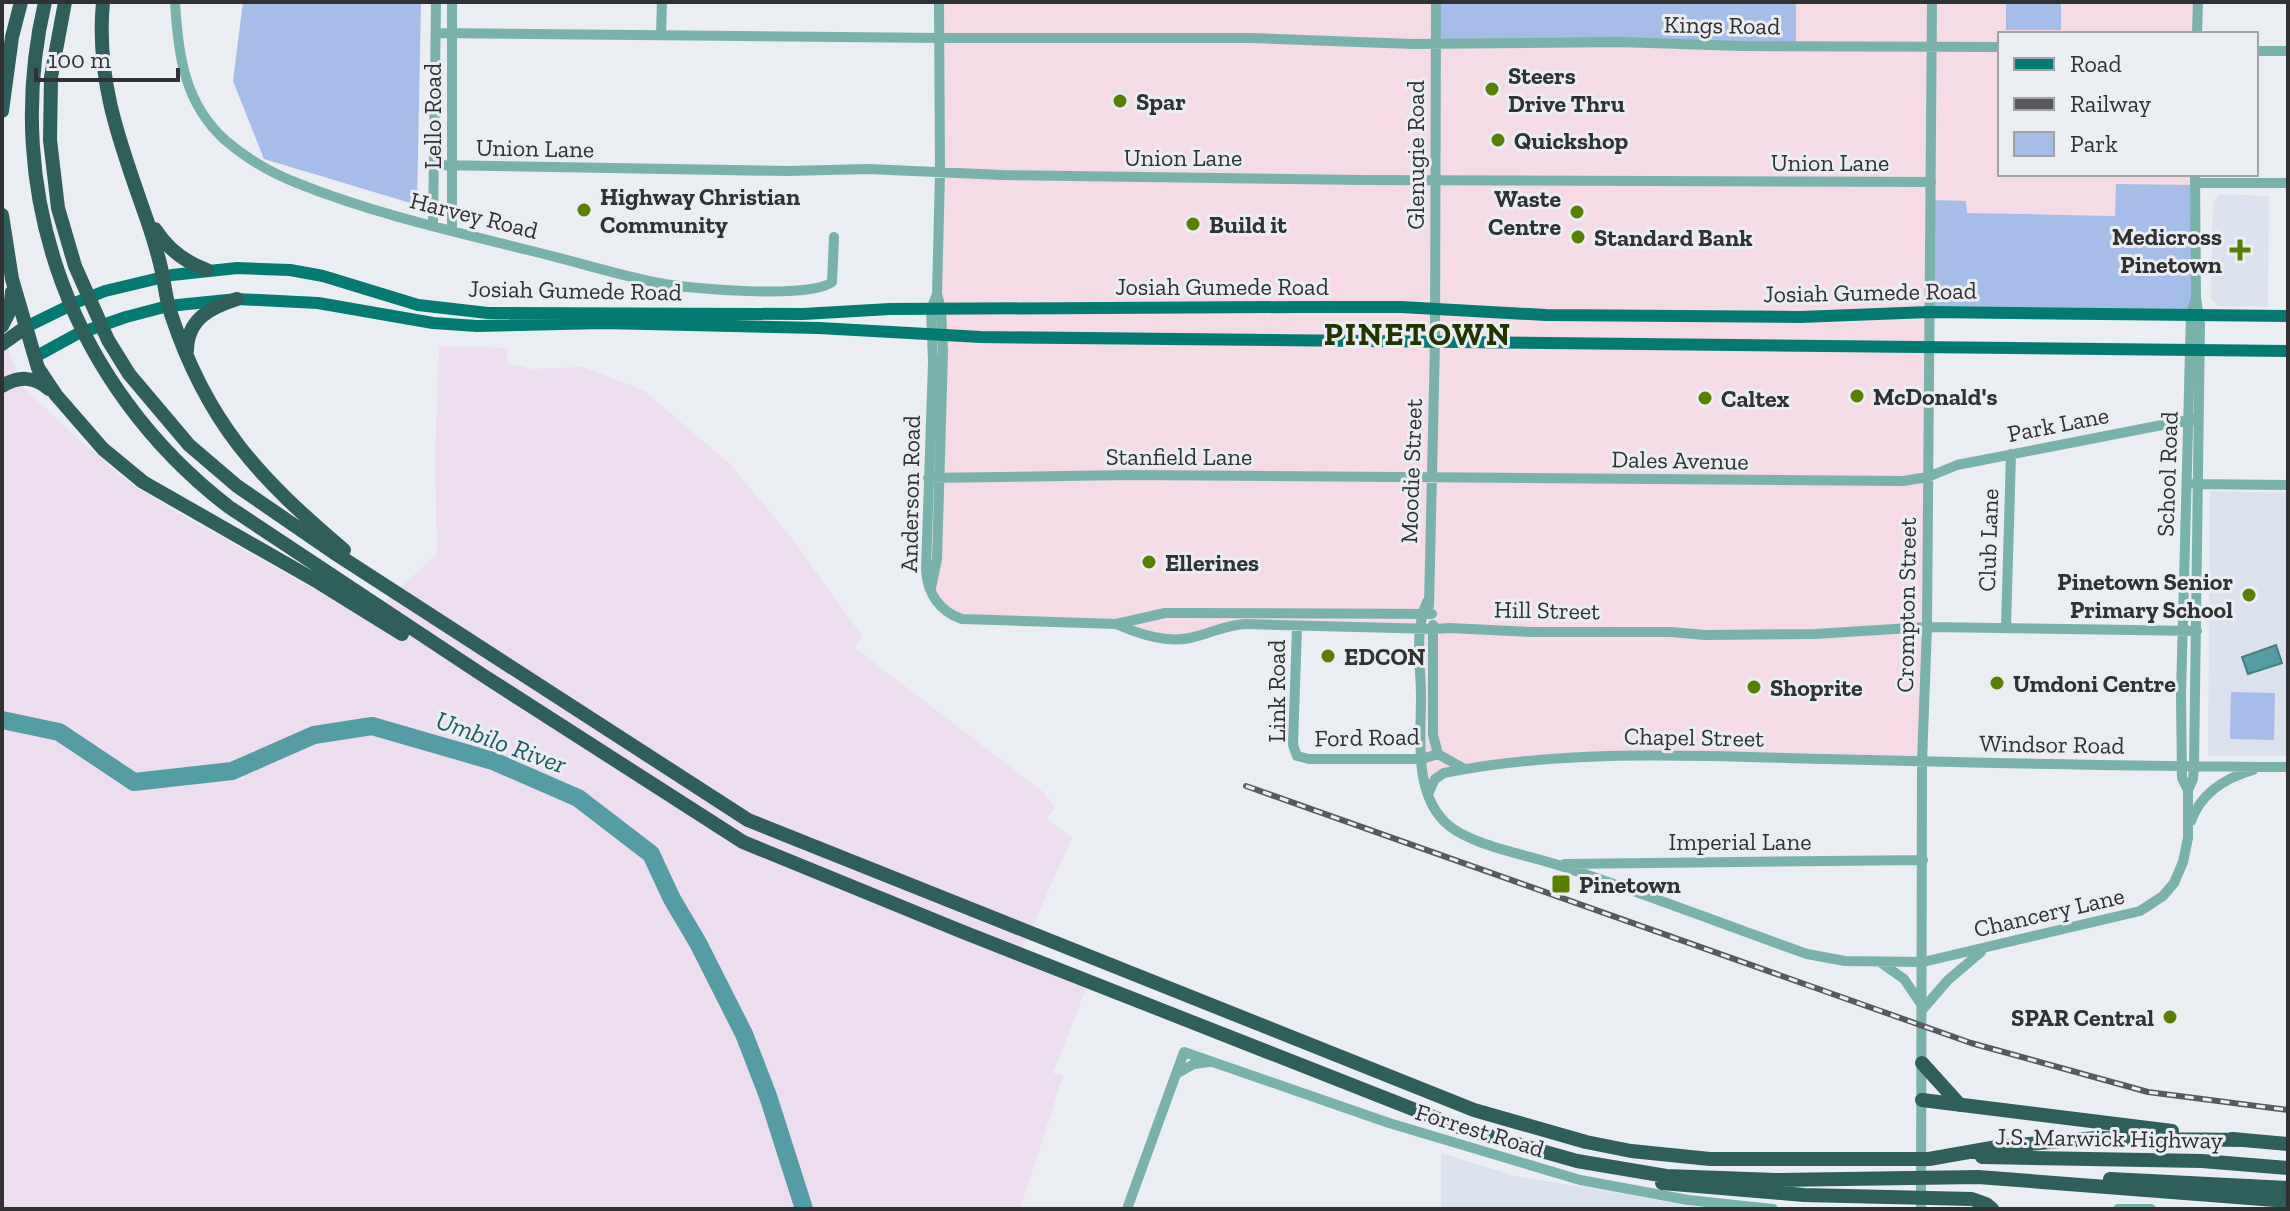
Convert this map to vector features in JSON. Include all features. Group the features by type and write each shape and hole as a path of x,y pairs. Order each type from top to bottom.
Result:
{"highway":[{"path":"2,111 12,37 21,2"},
{"path":"45,2 30,103 32,145 42,217 63,287 88,342 135,412 197,482 321,570 743,842 1461,1128 1606,1172 1680,1187 1804,1195 1972,1199 1992,1209"},
{"path":"65,2 51,77 50,140 58,208 75,266 108,340 129,374 170,425 237,486 320,543 549,693 761,826 1474,1110 1586,1142 1710,1159 1929,1159 1997,1147 2096,1138 2242,1140"},
{"path":"103,2 103,66 110,111 142,203 163,276 168,306 220,422 268,483 343,550 549,693"},
{"path":"142,203 163,241 185,260 207,270"},
{"path":"2,215 12,279 38,368 56,395 103,449 143,482 318,582 429,650 484,676"},
{"path":"2,326 10,310 12,279"},
{"path":"187,352 190,332 200,316 237,299"},
{"path":"2,344 26,327"},
{"path":"2,385 35,357"},
{"path":"2,385 24,378 42,383 56,395"},
{"path":"1922,1058 1960,1105"},
{"path":"1922,1100 2288,1144"},
{"name":"J.S. Marwick Highway","path":"1929,1159 2016,1156 2099,1158 2202,1161 2288,1168"},
{"path":"1577,1161 1654,1174 1711,1179 1978,1177 2288,1201"},
{"name":"J.S. Marwick Highway","path":"1978,1177 2149,1180 2288,1188"}],"main road":[{"name":"Josiah Gumede Road","path":"26,327 105,291 163,276 237,268 290,270 323,276 434,308 488,313 728,315 936,309 1434,308 1546,315 1800,317 1929,312 2288,316"},
{"name":"Josiah Gumede Road","path":"35,357 97,325 168,306 237,299 318,303 462,326 603,323 819,328 937,335 2288,351"}],"street":[{"name":"Harvey Road","path":"175,2 180,51 190,94 203,116 249,158 333,198 659,283 761,291 829,285 834,274 834,237"},
{"name":"Lello Road","path":"433,226 436,2"},
{"name":"Lello Road","path":"452,2 452,231"},
{"path":"661,35 662,2"},
{"name":"Anderson Road","path":"930,590 926,570 934,478 940,173 939,2"},
{"name":"Glenugie Road","path":"1435,342 1436,2"},
{"name":"Crompton Street","path":"1921,1208 1922,762 1927,627 1932,2"},
{"path":"2197,32 2198,2"},
{"name":"Kings Road","path":"436,33 1998,47"},
{"path":"2258,51 2288,51"},
{"name":"Union Lane","path":"434,165 868,169 1361,180 1931,182"},
{"path":"2195,178 2288,183"},
{"name":"School Road","path":"2174,883 2185,855 2188,790 2194,766 2198,485 2194,418 2195,178"},
{"name":"Moodie Street","path":"1428,794 1422,759 1421,629 1427,614 1435,342"},
{"name":"School Road","path":"2188,790 2182,778 2182,630 2185,484 2194,418"},
{"name":"Park Lane","path":"1928,477 1957,465 2194,418"},
{"name":"Club Lane","path":"2006,627 2011,454"},
{"name":"Stanfield Lane","path":"934,478 1114,475 1431,478"},
{"name":"Dales Avenue","path":"1431,478 1903,481 1928,477"},
{"path":"2185,484 2288,485"},
{"name":"Hill Street","path":"930,590 948,613 962,619 1116,624 1165,613 1427,614"},
{"path":"1165,613 1162,626 1167,639"},
{"name":"Moodie Street","path":"1427,614 1433,629 1433,735 1438,754"},
{"name":"Hill Street","path":"1116,624 1167,639 1189,638 1227,625 1560,633 1815,634 1927,627 2197,631"},
{"name":"Link Road","path":"1297,627 1293,745 1297,756"},
{"path":"1438,754 1465,769"},
{"name":"Ford Road","path":"1297,756 1309,759 1422,759 1438,754"},
{"name":"Chapel Street","path":"1428,794 1439,776 1465,769 1564,756 1922,762"},
{"name":"Windsor Road","path":"1922,762 2288,767"},
{"path":"2188,829 2193,815 2210,792 2234,777 2262,767"},
{"path":"1428,794 1441,819 1456,829 1479,841 1558,864"},
{"name":"Imperial Lane","path":"1558,864 1923,860"},
{"name":"Chancery Lane","path":"1558,864 1807,954 1825,959 1880,962 1923,962 2133,914 2150,907 2174,883"},
{"path":"1880,962 1911,986 1923,1013 1948,980 1985,948"},
{"name":"Forrest Road","path":"1174,1075 1184,1052 1402,1128 1580,1180 1688,1200 1773,1209"},
{"path":"1127,1209 1174,1075 1194,1064 1211,1061"},
{"path":"2118,1209 2151,1209"}],"shaded area":[{"path":"939,2 1435,2 1796,46 1796,2 2006,2 2006,30 2060,30 2061,2 2198,2 2197,32 1998,32 1998,176 2195,176 2195,185 2115,216 1966,213 1931,200 1922,761 1564,756 1424,782 1421,629 1227,625 1179,639 1116,624 962,618 935,600 942,308"},
{"name":"Medicross Pinetown","path":"2220,194 2269,196 2268,307 2218,306 2211,298 2213,201"},
{"path":"2,333 23,387 128,482 367,619 437,554 435,455 439,346 508,348 507,363 531,369 583,367 643,390 730,464 793,540 862,636 855,648 1043,792 1055,808 1046,818 1072,838 1017,960 1086,989 1053,1073 1063,1076 1020,1209 2,1209"},
{"name":"Pinetown Senior Primary School","path":"2210,491 2288,493 2288,756 2208,756"},
{"path":"2276,645 2282,663 2248,674 2242,657"},
{"path":"1441,1153 1515,1176 1710,1209 1441,1209"}],"green space":[{"path":"243,2 421,2 417,205 264,159 233,81"},
{"path":"1435,2 1796,2 1796,46 1435,43"},
{"path":"2006,2 2061,2 2061,30 2006,30"},
{"path":"2116,184 2195,185 2195,313 1929,312 1931,200 1966,201 1967,213 2115,216"},
{"path":"2231,692 2275,693 2274,740 2230,739"}],"waterway":[{"name":"Umbilo River","path":"2,720 59,732 134,782 232,771 314,735 372,726 493,761 578,798 651,854 744,1034 768,1096 804,1209"}],"railway":[{"path":"1246,786 1971,1043 2148,1092 2288,1110"}],"place":[{"name":"Steers Drive Thru","path":"1492,89"},
{"name":"Spar","path":"1120,101"},
{"name":"Quickshop","path":"1498,140"},
{"name":"Highway Christian Community","path":"584,210"},
{"name":"Waste Centre","path":"1577,212"},
{"name":"Build it","path":"1193,224"},
{"name":"Standard Bank","path":"1578,237"},
{"name":"Medicross Pinetown","path":"2240,250"},
{"name":"McDonald's","path":"1857,396"},
{"name":"Caltex","path":"1705,398"},
{"name":"Ellerines","path":"1149,562"},
{"name":"Pinetown Senior Primary School","path":"2249,595"},
{"name":"EDCON","path":"1328,656"},
{"name":"Umdoni Centre","path":"1997,683"},
{"name":"Shoprite","path":"1754,687"},
{"name":"Pinetown","path":"1561,884"},
{"name":"SPAR Central","path":"2170,1017"}],"district":[{"name":"PINETOWN","path":"1418,334"}]}
